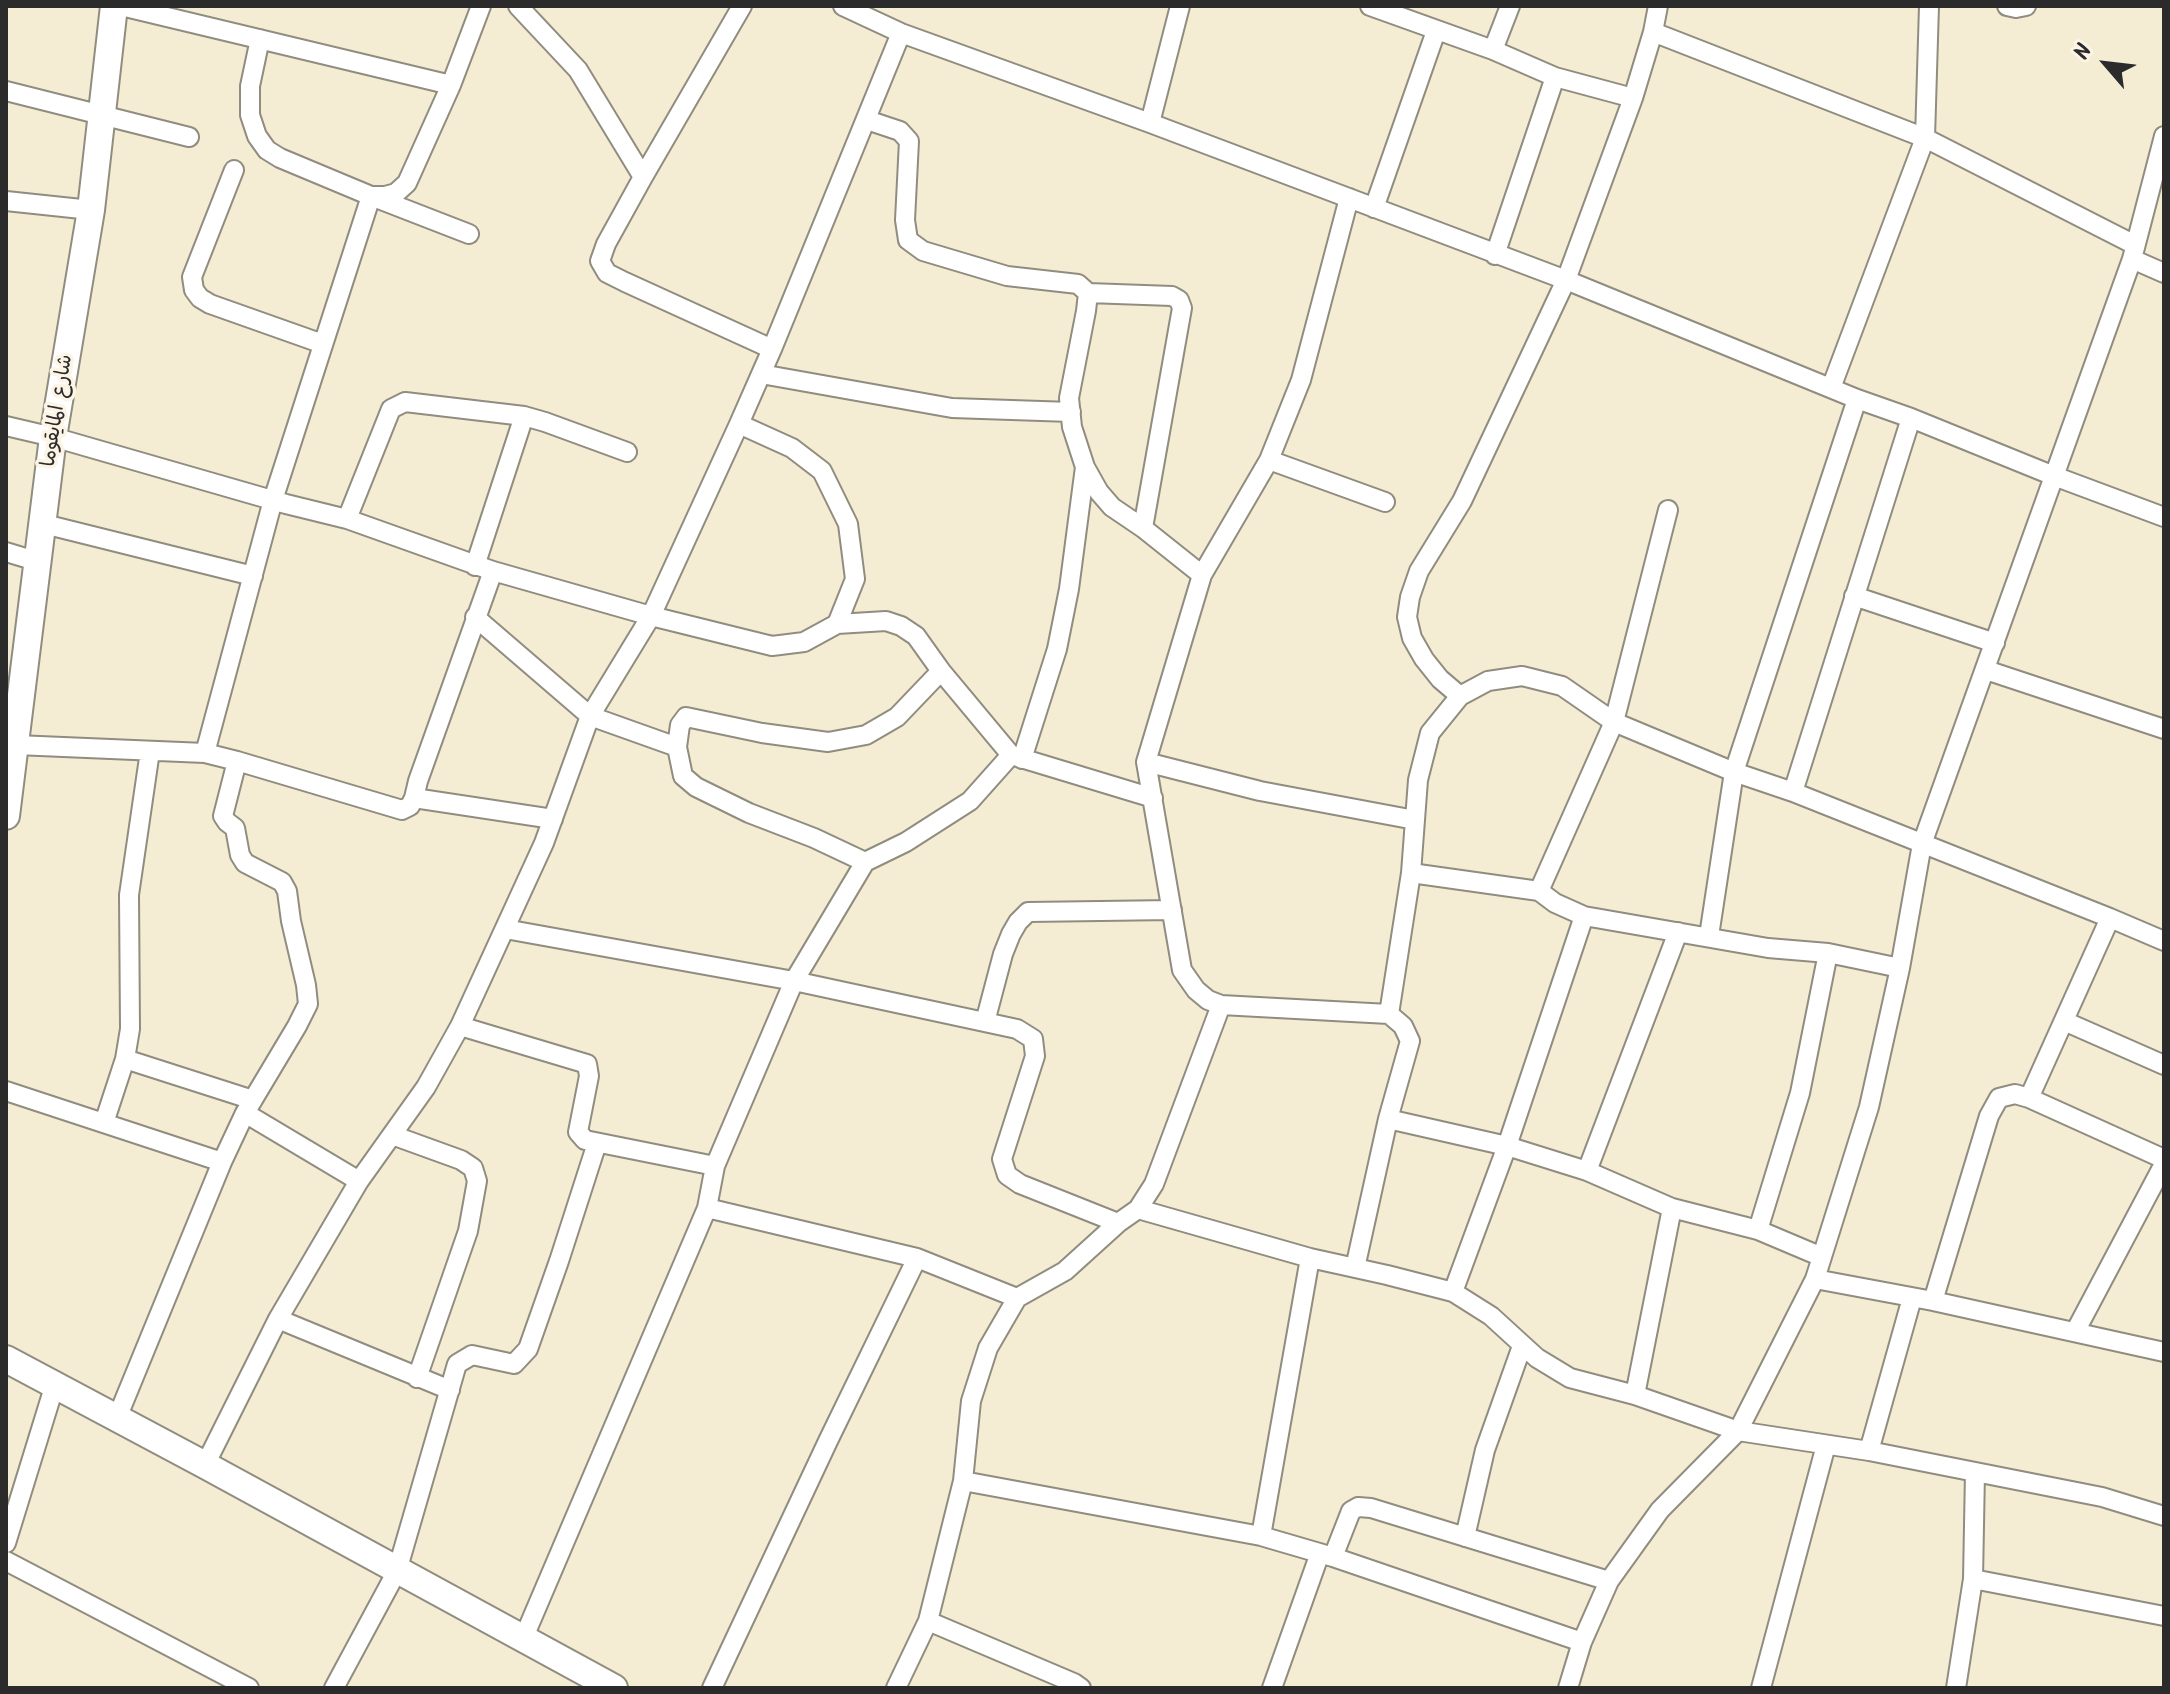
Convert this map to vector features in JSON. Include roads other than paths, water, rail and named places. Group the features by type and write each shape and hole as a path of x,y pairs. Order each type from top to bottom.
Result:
{"street":[{"name":"شارع المايقوما","path":"6,816 53,437 91,210 114,6"},
{"path":"121,6 451,85"},
{"path":"371,196 396,193 407,183 451,85 481,6"},
{"path":"518,6 578,70 643,177"},
{"path":"742,6 643,177 606,244 600,261 607,273 772,349"},
{"path":"843,6 901,33 1566,280 1857,399 2164,517"},
{"path":"1150,123 1180,6"},
{"path":"1370,6 1493,50 1555,77 1633,98"},
{"path":"1493,50 1510,6"},
{"path":"1460,696 1440,679 1412,638 1407,617 1410,597 1419,571 1462,501 1566,280 1633,98 1658,6"},
{"path":"1831,388 1925,138 1929,6"},
{"path":"2007,6 2026,6"},
{"path":"1374,208 1436,31"},
{"path":"1653,32 1925,138 2134,252 2164,273"},
{"path":"205,1465 278,1319 359,1181 426,1087 460,1026 553,819 590,716 651,616 739,424 901,33"},
{"path":"260,39 250,86 250,115 257,136 267,150 371,196 469,234"},
{"path":"1495,255 1555,77"},
{"path":"6,91 189,137"},
{"path":"867,120 900,131 909,141 905,220 908,240 923,251 1007,276 1078,284 1088,293 1172,296 1179,300 1182,308 1143,528"},
{"path":"1568,1688 1582,1642 1609,1581 1660,1510 1738,1431 1815,1279 1869,1107 1900,968 1922,844 2134,252 2160,169 2164,136"},
{"path":"234,170 192,277 194,290 210,304 323,344"},
{"path":"205,753 273,500 371,196"},
{"path":"1349,198 1301,380 1269,460 1202,575 1146,762 1182,970 1196,990 1208,1000 1221,1005 1389,1014 1403,1026 1410,1041 1388,1119 1355,1268"},
{"path":"6,201 91,210"},
{"path":"1088,293 1069,398 1072,427 1085,467 1112,507 1202,575"},
{"path":"761,374 952,408 1071,412"},
{"path":"1709,936 1734,772 1857,399"},
{"path":"347,519 391,409 405,402 524,416 627,452"},
{"path":"16,745 205,753 402,810 410,806 475,617 484,568 524,416"},
{"path":"1793,792 1911,418"},
{"path":"739,424 792,448 822,471 848,524 855,579 837,624"},
{"path":"6,426 347,519 484,568 651,616 772,646 804,642 837,624 886,621 916,636 941,671 1016,757 1153,798"},
{"path":"1269,460 1385,502"},
{"path":"524,1637 707,1208 715,1166 794,981 865,862 906,842 970,801 1016,757 1057,649 1069,589 1085,467"},
{"path":"1539,891 1614,722 1668,510"},
{"path":"44,524 253,576"},
{"path":"6,552 39,562"},
{"path":"1854,596 1995,643"},
{"path":"475,617 590,716 677,747"},
{"path":"1986,670 2164,728"},
{"path":"865,862 696,787 683,776 677,747 680,725 686,717 762,733 828,742 866,735 897,717 941,671"},
{"path":"1389,1014 1411,873 1418,780 1430,733 1460,696 1488,681 1522,676 1562,686 1614,722 1734,772 1793,792 2164,941"},
{"path":"104,1123 125,1059 130,1029 129,895 150,751"},
{"path":"117,1418 222,1162 249,1106 308,1004 287,891 282,882 245,863 240,855 235,828 223,816 237,761"},
{"path":"1146,762 1260,791 1415,820"},
{"path":"414,798 553,819"},
{"path":"1411,873 1539,891 1555,903 1584,916 1768,948 1828,953 1900,968"},
{"path":"985,1022 1007,944 1018,922 1028,912 1172,910"},
{"path":"1453,1292 1507,1146 1584,916"},
{"path":"2029,1098 2110,918"},
{"path":"505,929 794,981 1017,1029 1033,1039 1035,1056 1002,1159 1007,1175 1020,1184 1118,1223"},
{"path":"1587,1171 1678,932"},
{"path":"1758,1230 1800,1093 1828,953"},
{"path":"896,1688 928,1621 963,1481 971,1401 988,1348 1017,1298 1065,1271 1138,1209 1154,1184 1221,1005"},
{"path":"2064,1021 2164,1065"},
{"path":"460,1026 587,1064 589,1076 578,1132 585,1140 715,1166"},
{"path":"125,1059 249,1106 359,1181"},
{"path":"6,1091 222,1162"},
{"path":"1933,1301 1989,1116 1999,1098 2015,1094 2164,1161 2075,1332"},
{"path":"1388,1119 1507,1146 1587,1171 1672,1208 1758,1230 1822,1257"},
{"path":"392,1135 461,1160 473,1168 477,1181 468,1231 417,1378"},
{"path":"334,1688 397,1571 457,1364 472,1355 514,1364 528,1349 597,1143"},
{"path":"707,1208 917,1258 1017,1298"},
{"path":"1635,1395 1672,1208"},
{"path":"1138,1209 1310,1258 1453,1292 1491,1316 1537,1358 1570,1378 1635,1395 1738,1431 1869,1451 2102,1497 2164,1516"},
{"path":"712,1688 917,1258"},
{"path":"1261,1536 1310,1258"},
{"path":"1815,1279 1933,1301 2164,1352"},
{"path":"1869,1451 1912,1298"},
{"path":"278,1319 450,1390"},
{"path":"1465,1537 1485,1450 1522,1346"},
{"path":"6,1359 614,1688"},
{"path":"6,1543 55,1384"},
{"path":"1761,1688 1826,1445"},
{"path":"1956,1688 1973,1579 1975,1472"},
{"path":"963,1481 1261,1536 1582,1642"},
{"path":"1272,1688 1326,1555 1351,1511 1358,1507 1371,1508 1609,1581"},
{"path":"6,1561 249,1688"},
{"path":"1973,1579 2164,1616"},
{"path":"928,1621 1081,1688"}]}
